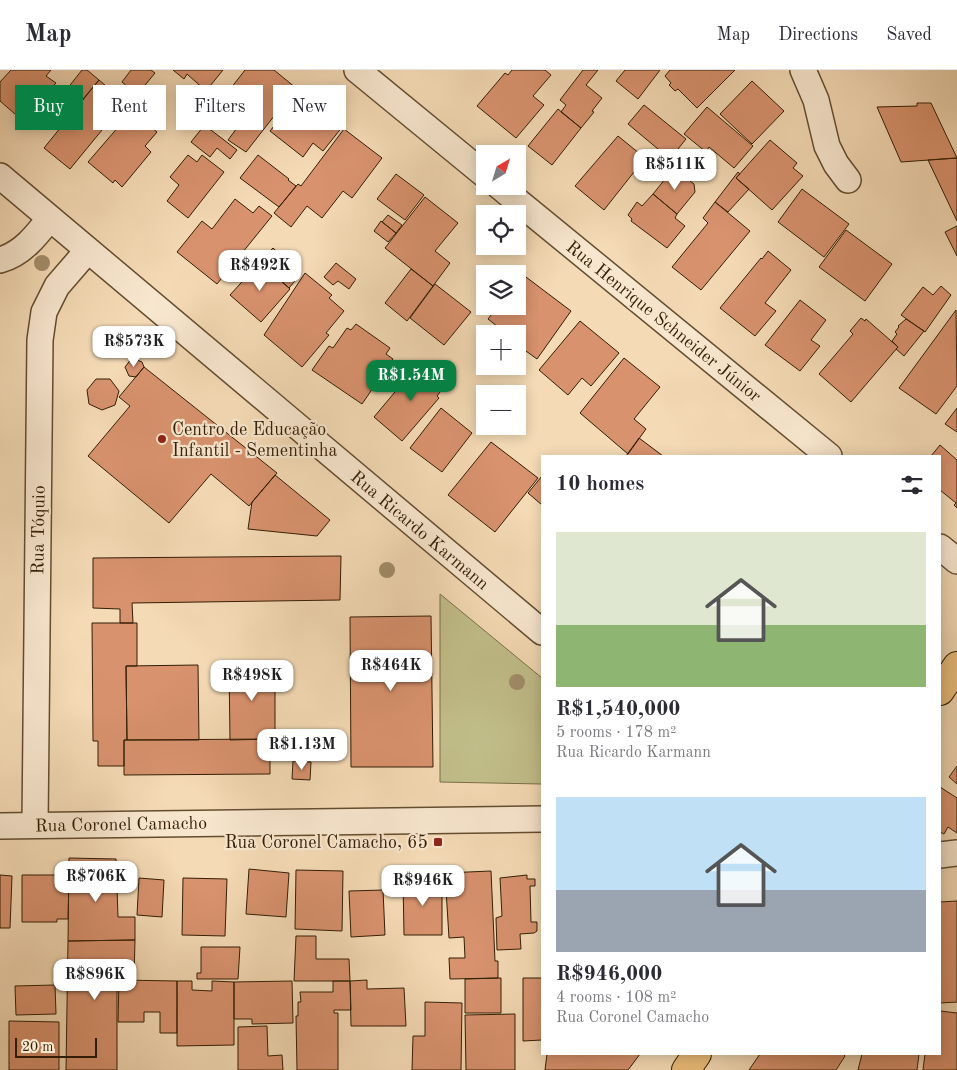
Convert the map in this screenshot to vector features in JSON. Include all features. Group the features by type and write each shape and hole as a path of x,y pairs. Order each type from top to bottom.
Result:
{"main road":[{"path":"941,690 957,666"},
{"path":"686,1070 696,1055"}],"street":[{"path":"357,70 476,168"},
{"path":"803,70 816,100 827,146 836,164 848,180"},
{"name":"Rua Ricardo Karmann","path":"0,176 541,631"},
{"name":"Rua Henrique Schneider Júnior","path":"510,195 828,455"},
{"path":"0,260 11,257 32,241 50,218"},
{"name":"Rua Tóquio","path":"35,825 40,340 44,312 57,286 88,250"},
{"path":"941,548 957,561"},
{"name":"Rua Coronel Camacho","path":"0,826 541,818"},
{"path":"941,855 957,853"}],"shaded area":[{"path":"440,594 541,677 541,784 440,782"}],"building":[{"path":"11,70 51,70 46,76 56,83 54,85 15,85 15,114 0,101 0,82"},
{"path":"82,70 87,70 99,80 83,99 83,85 70,85"},
{"path":"131,70 151,70 155,73 145,85 125,85 122,82"},
{"path":"173,70 223,70 211,85 199,85 187,74 184,79"},
{"path":"245,70 274,70 292,85 273,85 273,117 246,152 228,140 236,130 263,130 263,85 233,85"},
{"path":"512,70 545,70 551,75 533,96 544,105 516,138 477,106 505,73 508,75"},
{"path":"583,70 598,70 586,85 602,98 581,128 561,112 566,105 560,100"},
{"path":"625,70 660,70 638,99 616,81"},
{"path":"670,70 735,70 697,108 678,89 675,91 669,85 671,83 665,76"},
{"path":"99,80 105,85 95,85"},
{"path":"752,81 784,111 752,144 720,114"},
{"path":"93,87 93,130 102,130 70,169 44,148 59,130 83,130 83,100"},
{"path":"917,103 931,103 957,158 901,162 877,107 917,106"},
{"path":"644,105 686,139 670,159 628,124"},
{"path":"707,107 753,146 734,168 709,147 706,152 684,134"},
{"path":"558,109 581,128 552,165 528,146"},
{"path":"273,127 273,130 340,130 323,151 313,143 303,157 270,131"},
{"path":"116,130 155,130 157,132 145,146 151,152 122,187 115,180 113,183 88,162"},
{"path":"201,130 211,130 237,150 230,159 217,148 210,157 191,142"},
{"path":"343,130 382,158 352,198 343,191 322,218 307,206 291,227 274,213 298,184 301,186"},
{"path":"618,136 645,158 604,210 575,186"},
{"path":"770,140 797,163 793,168 803,176 772,210 736,178"},
{"path":"188,155 197,162 202,155 224,172 188,218 167,201 179,185 170,177"},
{"path":"258,155 296,186 279,207 240,178"},
{"path":"957,158 957,221 928,160"},
{"path":"674,168 694,184 695,192 677,214 653,194"},
{"path":"738,172 740,174 736,178 749,189 728,212 715,202"},
{"path":"396,174 424,195 405,220 377,199"},
{"path":"802,189 849,224 824,257 778,222"},
{"path":"653,194 677,214 675,218 685,226 667,248 631,221 632,219 628,215 637,202 642,206"},
{"path":"425,197 458,223 435,251 450,263 433,286 385,248"},
{"path":"235,199 253,213 259,206 272,216 217,284 177,252 202,221 212,229"},
{"path":"715,202 750,231 701,290 672,267 708,223 703,218"},
{"path":"388,215 402,225 396,233 382,222"},
{"path":"381,221 396,233 388,242 374,231"},
{"path":"957,226 957,256 945,232"},
{"path":"846,230 892,264 865,301 819,267"},
{"path":"273,248 301,274 289,288 260,262"},
{"path":"768,251 791,270 765,303 776,311 755,336 720,308"},
{"path":"260,262 290,289 261,322 230,295"},
{"path":"336,263 356,279 349,289 338,281 333,285 324,277"},
{"path":"411,269 433,286 407,321 385,303"},
{"path":"305,273 332,295 329,298 344,311 326,333 329,335 302,367 264,335"},
{"path":"526,277 571,311 537,359 526,351 526,325 496,325 488,319 491,315 526,315"},
{"path":"435,284 471,312 444,345 410,318"},
{"path":"941,286 951,295 925,332 901,315 923,287 933,295"},
{"path":"800,300 826,320 811,340 820,346 800,371 765,345"},
{"path":"956,310 957,386 936,414 899,388"},
{"path":"861,318 865,321 866,319 898,347 851,402 819,374 853,334 850,331"},
{"path":"906,319 924,331 904,356 896,349 898,347 892,341 897,334 895,332 898,326"},
{"path":"580,321 619,353 591,386 582,378 568,395 539,370"},
{"path":"356,324 390,348 386,354 393,359 362,404 312,370 329,346 333,348 347,328 351,330"},
{"path":"132,358 142,362 144,367 136,377 129,376 125,367"},
{"path":"624,358 660,387 634,419 646,429 628,454 580,413"},
{"path":"422,363 447,383 437,396 439,398 402,441 374,417 410,374"},
{"path":"144,367 277,473 249,506 211,474 169,523 88,456 130,406 119,397"},
{"path":"96,379 110,379 119,391 115,405 102,410 89,404 87,390"},
{"path":"441,408 472,433 442,472 410,448"},
{"path":"957,408 957,432 945,424"},
{"path":"639,438 662,455 627,455"},
{"path":"491,442 538,478 495,532 448,495"},
{"path":"940,445 957,460 957,508 954,505 956,503 941,491 941,455 932,455"},
{"path":"275,475 330,520 317,536 248,529 252,502"},
{"path":"541,477 541,504 528,493"},
{"path":"341,556 340,600 132,603 133,623 120,623 120,609 93,608 93,558"},
{"path":"431,616 433,767 351,767 350,617"},
{"path":"92,623 137,623 137,666 126,666 127,740 124,740 124,766 98,766 98,741 93,741"},
{"path":"198,665 199,740 127,740 126,666"},
{"path":"229,665 275,665 275,739 230,740"},
{"path":"270,739 270,774 124,775 124,740"},
{"path":"293,761 311,762 310,780 292,779"},
{"path":"957,766 957,784 949,777"},
{"path":"941,788 957,798 957,833 948,827 944,834 941,832"},
{"path":"69,858 116,859 118,917 135,917 135,940 68,941"},
{"path":"249,869 289,873 286,917 246,914"},
{"path":"296,870 343,871 342,931 295,929"},
{"path":"491,871 495,961 498,961 498,978 450,979 449,958 465,958 464,937 449,938 445,873"},
{"path":"0,875 12,876 10,928 0,928"},
{"path":"22,875 69,875 68,919 57,919 57,922 22,922"},
{"path":"527,875 527,879 535,879 535,886 530,886 531,922 537,922 537,931 520,934 521,949 497,950 496,918 502,916 500,878"},
{"path":"139,878 164,880 162,917 137,915"},
{"path":"183,878 227,879 225,936 182,935"},
{"path":"403,880 442,880 442,935 404,935"},
{"path":"383,890 385,935 351,937 349,891"},
{"path":"957,901 957,1002 941,1003 941,902"},
{"path":"296,936 316,936 316,959 349,959 350,981 294,981"},
{"path":"135,940 134,979 117,978 117,1070 66,1070 68,941"},
{"path":"201,947 240,947 238,979 197,979 197,973 201,973"},
{"path":"501,978 501,1013 465,1013 465,979"},
{"path":"523,978 541,978 541,1040 523,1041"},
{"path":"119,980 177,981 177,1033 160,1033 160,1012 144,1012 144,1022 118,1022"},
{"path":"367,980 367,989 404,988 406,1026 351,1026 350,981"},
{"path":"177,981 192,981 192,990 212,991 212,981 234,982 234,1045 177,1046"},
{"path":"292,981 293,1023 252,1024 252,1019 234,1019 234,982"},
{"path":"333,981 350,981 351,1010 334,1010 334,1013 338,1013 338,1070 297,1070 296,1016 298,1016 298,1002 301,1002 300,992 333,992"},
{"path":"55,985 56,1014 16,1015 15,986"},
{"path":"425,1002 462,1003 461,1070 412,1070 413,1036 425,1036"},
{"path":"941,1011 957,1013 957,1070 923,1070 925,1055 941,1055"},
{"path":"515,1014 515,1070 466,1070 465,1015"},
{"path":"9,1021 59,1022 59,1070 9,1070"},
{"path":"267,1026 268,1056 282,1055 283,1070 238,1070 238,1027"},
{"path":"547,1055 639,1055 628,1070 545,1070"},
{"path":"759,1055 845,1056 836,1070 749,1070"},
{"path":"862,1055 919,1055 917,1070 858,1070"}],"place":[{"name":"Centro de Educação Infantil - Sementinha","path":"162,439"},
{"name":"Rua Coronel Camacho, 65","path":"438,842"}]}
